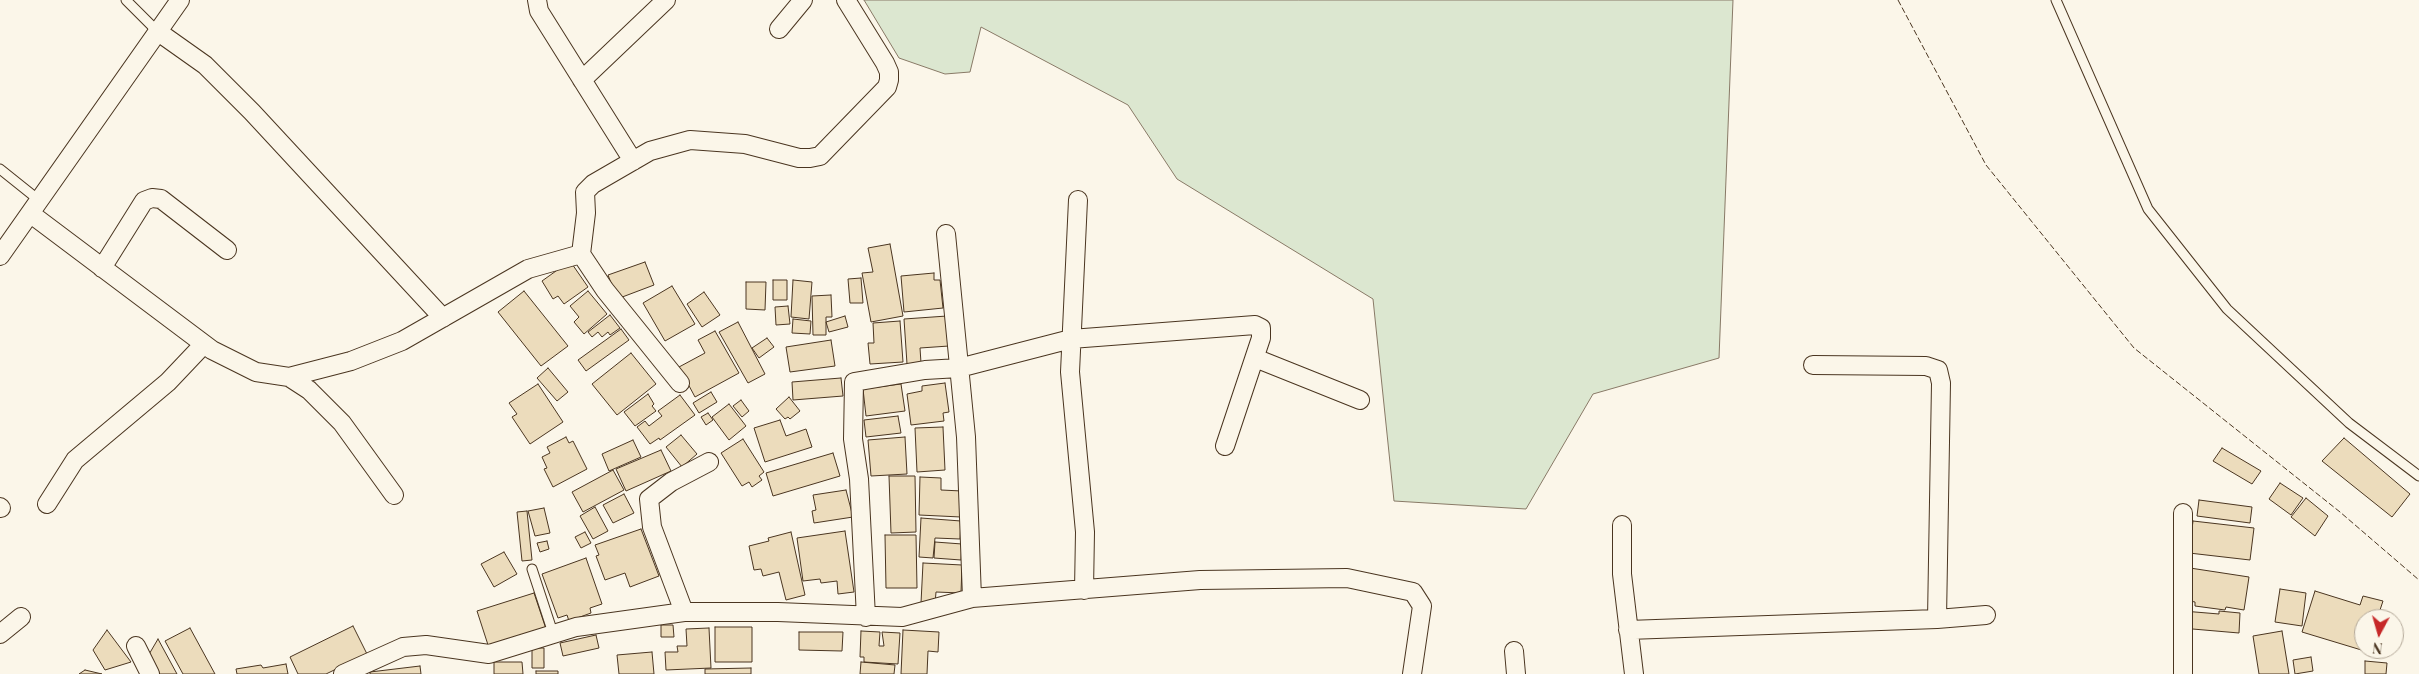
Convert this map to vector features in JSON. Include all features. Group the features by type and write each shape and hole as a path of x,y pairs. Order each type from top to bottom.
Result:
{"street":[{"path":"0,256 180,0"},
{"path":"537,0 540,11 633,161"},
{"path":"582,80 666,0"},
{"path":"779,29 803,0"},
{"path":"680,383 605,290 581,254 586,213 585,192 593,184 650,151 690,140 745,144 799,158 820,156 886,87 889,80 889,72 885,63 846,0"},
{"path":"157,32 205,65 252,112 443,318"},
{"path":"102,268 144,201 152,198 161,199 227,250"},
{"path":"1078,200 1070,372 1085,532 1084,590"},
{"path":"36,207 102,268 204,344 256,372 289,377 351,361 402,341 528,269 581,254"},
{"path":"946,234 966,437 972,598"},
{"path":"866,617 860,479 853,439 854,382 926,370 960,368 1071,340 1255,325 1262,330 1255,358 1225,446"},
{"path":"46,504 75,460 168,382 204,344"},
{"path":"1255,358 1360,400"},
{"path":"1813,365 1926,366 1938,370 1941,384 1937,619"},
{"path":"289,377 309,390 342,423 394,495"},
{"path":"684,612 652,527 649,499 671,482 709,462"},
{"path":"2183,674 2184,513"},
{"path":"1622,525 1622,574 1634,674"},
{"path":"343,674 403,647 426,644 489,654 576,627 684,612 778,612 902,617 972,598 1200,580 1347,578 1413,592 1422,606 1412,674"},
{"path":"1628,630 1937,619 1986,615"},
{"path":"0,634 21,617"},
{"path":"136,646 150,674"},
{"path":"1514,651 1516,674"}],"lane":[{"path":"126,0 157,32"},
{"path":"2056,0 2148,209 2227,309 2350,423 2419,476"},
{"path":"0,169 36,207"},
{"path":"532,569 553,633"}],"green space":[{"path":"864,0 1733,0 1719,358 1593,394 1526,509 1394,501 1373,299 1177,179 1128,105 981,27 970,72 945,74 899,58"}],"building":[{"path":"890,244 903,316 871,322 862,273 873,272 868,248"},
{"path":"570,261 588,287 564,304 558,296 553,299 542,281"},
{"path":"645,262 654,285 617,299 608,275"},
{"path":"934,273 934,280 940,280 943,308 904,312 901,276"},
{"path":"861,278 863,303 850,303 848,279"},
{"path":"773,280 787,280 787,300 773,300"},
{"path":"793,280 812,282 809,319 791,317"},
{"path":"746,282 766,282 765,310 746,309"},
{"path":"672,286 695,324 665,341 643,303"},
{"path":"524,291 568,346 541,366 498,312"},
{"path":"588,291 607,314 584,334 574,322 579,317 570,306"},
{"path":"704,292 720,315 702,327 687,304"},
{"path":"831,295 832,317 826,317 826,335 813,335 812,296"},
{"path":"788,306 790,324 776,325 775,307"},
{"path":"610,315 620,328 610,335 608,332 602,337 598,332 592,337 588,332"},
{"path":"845,316 848,327 829,332 826,322"},
{"path":"947,316 949,346 920,348 921,363 907,364 904,319"},
{"path":"793,319 811,321 810,334 792,333"},
{"path":"900,321 903,362 870,364 868,343 874,343 873,323"},
{"path":"738,322 765,374 748,383 719,332"},
{"path":"621,329 629,340 586,371 578,360"},
{"path":"715,331 739,373 695,397 679,367 705,353 698,340"},
{"path":"767,338 774,347 759,358 752,348"},
{"path":"831,340 835,366 790,372 786,347"},
{"path":"631,353 656,384 617,415 592,384"},
{"path":"548,368 568,392 557,401 537,378"},
{"path":"841,378 843,396 793,400 792,382"},
{"path":"945,383 949,412 943,413 944,421 911,425 907,394 922,391 922,386"},
{"path":"538,384 563,422 530,444 512,417 517,414 509,403"},
{"path":"901,384 905,411 866,416 863,389"},
{"path":"711,392 717,402 699,413 693,403"},
{"path":"648,394 656,411 635,426 624,412"},
{"path":"680,395 695,415 660,440 659,438 650,444 637,427 645,421 649,426 662,416 658,411"},
{"path":"789,397 800,411 790,419 788,417 785,419 776,409"},
{"path":"741,400 749,411 742,417 733,406"},
{"path":"729,404 746,426 729,440 712,417"},
{"path":"708,413 713,420 706,425 701,417"},
{"path":"898,416 901,433 866,437 864,420"},
{"path":"780,420 786,436 806,429 812,447 765,462 754,428"},
{"path":"943,427 945,470 917,472 915,428"},
{"path":"681,435 697,454 682,467 666,447"},
{"path":"566,437 569,443 573,441 587,469 553,487 544,469 547,468 542,457 550,453 547,447"},
{"path":"905,437 907,474 871,476 868,440"},
{"path":"2344,438 2410,494 2392,517 2322,461"},
{"path":"743,439 764,472 759,476 762,480 752,487 749,482 742,486 721,453"},
{"path":"633,440 641,457 609,471 602,454"},
{"path":"2222,448 2261,471 2252,484 2213,461"},
{"path":"661,450 671,471 626,491 616,469"},
{"path":"833,453 840,476 773,496 766,473"},
{"path":"613,470 624,490 583,512 572,492"},
{"path":"889,476 915,476 916,532 891,533"},
{"path":"920,477 941,478 941,490 962,491 961,517 919,515"},
{"path":"2280,483 2303,498 2291,515 2269,499"},
{"path":"846,490 853,517 814,523 812,511 816,510 813,495"},
{"path":"624,494 634,513 613,523 603,505"},
{"path":"2306,498 2328,516 2315,536 2291,517"},
{"path":"2199,500 2252,507 2250,523 2197,516"},
{"path":"595,507 608,531 593,539 580,516"},
{"path":"544,508 550,533 535,536 528,511"},
{"path":"527,511 532,560 522,561 517,512"},
{"path":"921,518 961,521 960,539 935,538 933,558 919,557"},
{"path":"2193,521 2254,528 2250,560 2189,553"},
{"path":"641,529 659,576 630,587 625,573 605,580 596,556 599,555 595,545"},
{"path":"845,531 854,592 838,594 837,581 821,583 820,579 803,581 797,538"},
{"path":"585,532 591,543 581,548 575,537"},
{"path":"791,532 805,595 786,600 779,572 763,576 761,569 754,570 749,546 769,541 768,538"},
{"path":"885,535 916,535 917,588 886,588"},
{"path":"547,541 549,549 540,552 537,543"},
{"path":"935,542 962,544 961,560 934,558"},
{"path":"504,552 517,574 494,587 481,564"},
{"path":"586,558 602,604 590,608 591,613 569,621 567,615 558,618 542,574"},
{"path":"923,563 962,565 961,593 936,592 935,604 921,603"},
{"path":"2190,568 2249,577 2244,610 2226,607 2225,610 2195,606 2195,602 2185,600"},
{"path":"2280,589 2306,593 2302,626 2275,622"},
{"path":"2315,591 2360,605 2363,596 2383,601 2380,609 2354,609 2354,648 2302,632"},
{"path":"534,593 546,629 489,648 477,611"},
{"path":"2183,611 2219,614 2219,611 2240,613 2239,633 2181,628"},
{"path":"661,625 673,625 674,637 661,637"},
{"path":"353,626 367,654 326,674 298,674 290,657"},
{"path":"715,627 752,627 752,662 715,662"},
{"path":"190,628 215,674 183,674 165,641"},
{"path":"709,628 711,668 666,670 665,652 678,652 677,646 687,646 686,629"},
{"path":"107,630 131,662 105,670 93,650"},
{"path":"903,630 939,632 938,652 928,651 927,674 901,674"},
{"path":"861,631 880,632 879,646 884,646 882,632 900,633 898,664 864,662 864,657 860,657"},
{"path":"2282,631 2289,674 2259,674 2253,636"},
{"path":"799,632 843,632 842,651 799,650"},
{"path":"596,635 599,648 563,656 560,643"},
{"path":"158,639 177,674 157,674 148,656"},
{"path":"532,648 544,648 544,668 532,668"},
{"path":"652,652 654,674 619,674 617,655"},
{"path":"2311,657 2313,671 2295,674 2293,660"},
{"path":"2365,661 2387,663 2386,674 2365,674"},
{"path":"494,662 522,662 523,674 494,674"},
{"path":"861,662 895,665 894,674 860,674"},
{"path":"286,664 288,674 237,674 236,669 261,665 263,668"},
{"path":"420,666 421,674 370,674 370,672"},
{"path":"751,668 751,674 705,674 705,669"},
{"path":"85,670 102,674 79,674"},
{"path":"536,671 558,671 558,674 536,674"}],"fence":[{"path":"1898,0 1986,165 2134,348 2340,512 2419,580"}]}
